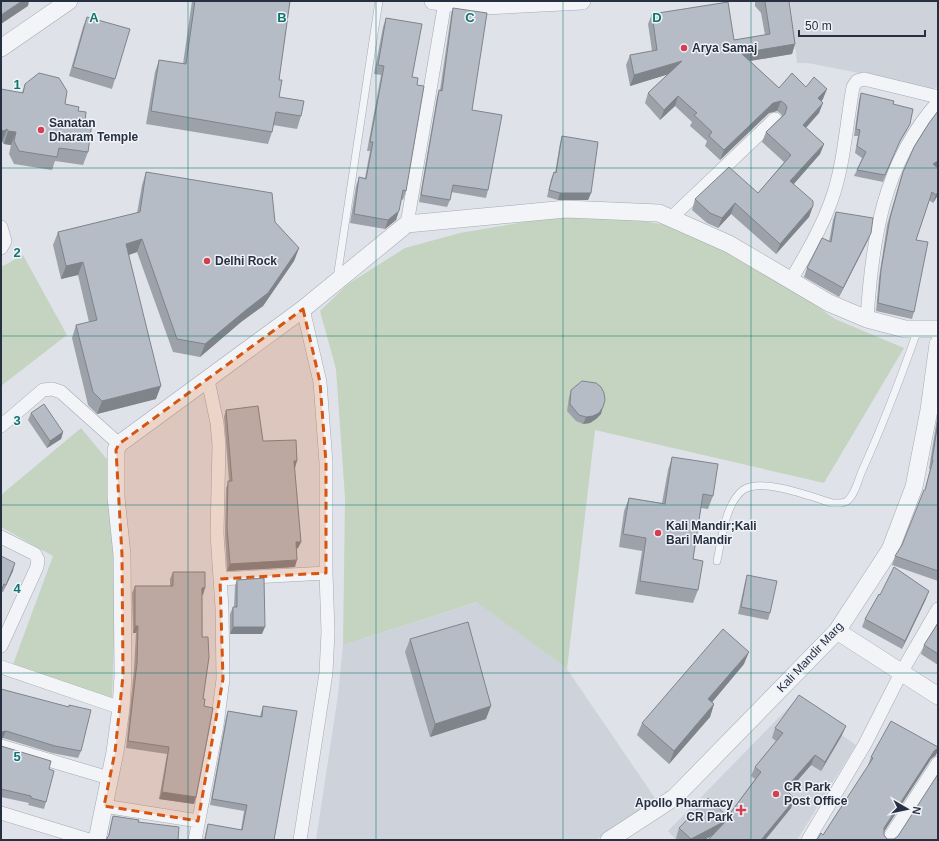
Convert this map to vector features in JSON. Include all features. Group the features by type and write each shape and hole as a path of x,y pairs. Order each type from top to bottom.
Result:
{"street":[{"path":"1,48 69,1"},
{"path":"407,224 439,2 484,6 582,1"},
{"path":"791,280 816,236 830,204 839,169 853,87 857,81 864,79 938,97"},
{"path":"868,319 870,268 880,215 905,148 923,119 938,102"},
{"path":"672,218 775,119"},
{"path":"97,840 115,752 121,708 124,623 122,555 115,456 119,444 303,309 407,224 566,209 659,213 729,244 829,303 868,319 905,329 938,329"},
{"path":"1,227 5,241 1,248"},
{"path":"300,840 326,673 328,632 326,573 326,463 320,382 303,309"},
{"name":"Kali Mandir Marg","path":"609,840 675,797 837,631 890,550 914,487 929,410 938,344"},
{"path":"195,840 217,725 223,679 217,534 218,438 217,423 208,380"},
{"path":"1,426 43,390 52,389 61,392 119,444"},
{"path":"1,537 35,554 38,560 38,568 1,646"},
{"path":"220,579 326,573"},
{"path":"808,840 864,744 901,673 938,609"},
{"path":"837,631 938,696"},
{"path":"1,667 121,708"},
{"path":"1,746 109,778"},
{"path":"888,840 938,763"},
{"path":"104,806 198,820"},
{"path":"1,812 89,840"}],"lane":[{"path":"337,280 379,1"},
{"path":"716,561 726,516 734,500 743,490 755,485 769,486 832,503 847,501 852,494 875,443 918,329"}],"highlighted area":[{"path":"303,309 320,382 326,463 326,573 220,579 223,679 198,821 104,806 115,752 123,676 122,555 116,450 119,444"}],"shaded area":[{"path":"790,1 938,1 938,86 929,93 884,78 808,63 797,63"},
{"path":"478,602 567,669 657,801 596,840 316,840 338,695 343,645"},
{"path":"794,702 856,745 797,840 676,840 668,831"}],"green space":[{"path":"582,212 681,227 773,275 835,319 904,348 824,483 595,430 567,669 477,602 343,645 345,498 336,369 320,311 348,284 405,248 460,233"},
{"path":"23,255 67,335 1,386 1,267"},
{"path":"81,428 110,463 116,581 112,700 12,667 53,556 1,527 1,495"}],"building":[{"path":"1,1 22,1 1,15"},
{"path":"195,1 290,1 279,80 282,80 279,97 304,101 301,116 276,112 272,132 151,111 159,60 186,64"},
{"path":"764,1 789,1 795,44 741,53 779,88 792,73 806,87 814,77 827,89 818,98 823,103 803,125 824,144 790,181 813,201 813,206 780,244 735,203 722,218 710,213 695,199 729,167 758,193 791,155 766,132 785,114 787,107 785,104 781,101 773,103 724,150 709,136 712,132 694,115 697,113 678,96 664,110 648,93 682,61 634,75 630,55 657,50 652,14 728,2 734,40 770,34"},
{"path":"453,8 487,13 472,110 502,115 488,190 453,185 450,200 421,195 439,90 442,91"},
{"path":"87,17 130,29 115,79 73,67"},
{"path":"386,18 422,24 412,77 418,78 417,85 424,86 406,191 403,190 399,211 388,220 354,214 359,177 366,179 373,142 370,142 384,66 378,65"},
{"name":"Sanatan Dharam Temple","path":"39,73 59,78 67,91 65,104 79,107 78,111 86,112 85,122 92,123 88,152 59,148 57,157 19,151 14,141 16,132 8,131 7,129 4,131 1,130 1,89 23,93 25,84"},
{"path":"861,93 894,101 893,104 913,109 910,124 900,141 885,175 857,170 866,152 857,146 860,130 856,129"},
{"path":"938,111 938,161 933,164 938,168 938,192 936,195 932,192 916,240 928,242 914,312 878,303 881,270 890,218 903,172 914,147"},
{"path":"562,136 598,142 591,193 560,193 549,190 554,172 556,173"},
{"path":"146,172 272,193 275,222 299,248 268,293 205,344 177,339 142,239 126,244 161,386 102,401 93,392 76,325 97,320 83,262 66,266 58,232 140,212"},
{"path":"836,212 873,218 871,233 843,288 807,268 822,238 831,242"},
{"path":"582,381 596,383 601,387 604,393 605,400 603,407 599,413 593,416 586,417 579,415 570,404 571,390"},
{"path":"44,404 63,432 50,441 31,413"},
{"path":"258,406 263,441 296,440 297,461 294,461 301,542 296,542 297,560 230,564 227,527 228,481 232,481 226,410"},
{"path":"938,422 938,571 895,556 902,545 925,490 933,460"},
{"name":"Kali Mandir;Kali Bari Mandir","path":"672,457 718,464 713,496 703,494 693,559 703,561 698,590 640,581 646,538 623,534 629,498 665,504"},
{"path":"1,556 15,563 6,585 4,584 1,591"},
{"path":"894,567 929,591 905,641 865,619 879,594 880,595"},
{"path":"173,572 205,572 205,588 202,588 202,637 208,637 209,657 203,699 205,699 204,706 213,708 196,797 162,792 169,747 128,741 137,663 138,626 135,626 135,586 173,586"},
{"path":"747,575 777,581 770,613 741,607"},
{"path":"264,578 265,627 233,627 233,607 237,607 237,580"},
{"path":"468,622 491,706 435,724 410,639"},
{"path":"938,623 938,654 924,645"},
{"path":"723,629 749,652 708,699 714,704 674,751 642,723"},
{"path":"1,689 69,707 69,705 91,710 81,751 55,746 6,731 1,732"},
{"path":"799,695 846,726 825,762 815,755 785,789 795,799 761,840 708,840 727,820 691,839 679,828 708,798 729,818 732,814 731,812 761,772 755,767 783,733 775,728"},
{"path":"263,706 297,711 274,840 205,840 208,824 242,830 247,805 212,799 228,711 262,717"},
{"path":"891,721 938,748 934,751 884,828 884,835 887,839 894,839 898,836 938,774 938,840 817,840 821,833 823,835 873,758 871,757"},
{"path":"1,746 51,761 49,769 54,771 46,802 31,798 31,796 1,789"},
{"path":"113,816 139,820 138,822 179,827 178,840 106,840 109,835"}],"place":[{"name":"Arya Samaj","path":"684,48"},
{"name":"Sanatan Dharam Temple","path":"41,130"},
{"name":"Delhi Rock","path":"207,261"},
{"name":"Kali Mandir;Kali Bari Mandir","path":"658,533"},
{"name":"CR Park Post Office","path":"776,794"},
{"name":"Apollo Pharmacy CR Park","path":"741,810"}]}
